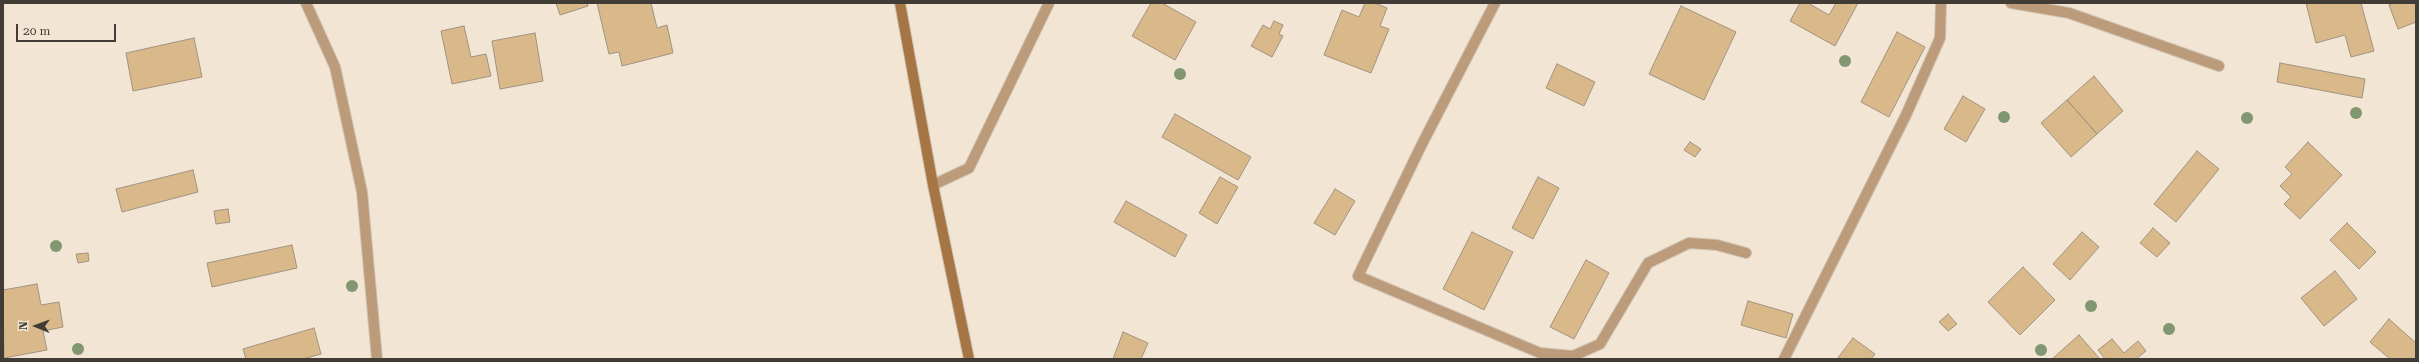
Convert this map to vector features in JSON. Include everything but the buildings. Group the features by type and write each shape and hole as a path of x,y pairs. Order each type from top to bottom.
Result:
{"main road":[{"path":"900,3 933,185 969,359"}],"street":[{"path":"306,3 335,67 362,192 377,359"},
{"path":"933,185 969,168 1049,3"},
{"path":"1495,3 1422,144 1358,276 1540,353 1573,356 1600,344 1648,263 1690,243 1717,245 1746,253"},
{"path":"1784,359 1910,108 1940,38 1941,3"},
{"path":"2010,3 2069,13 2219,66"}]}
